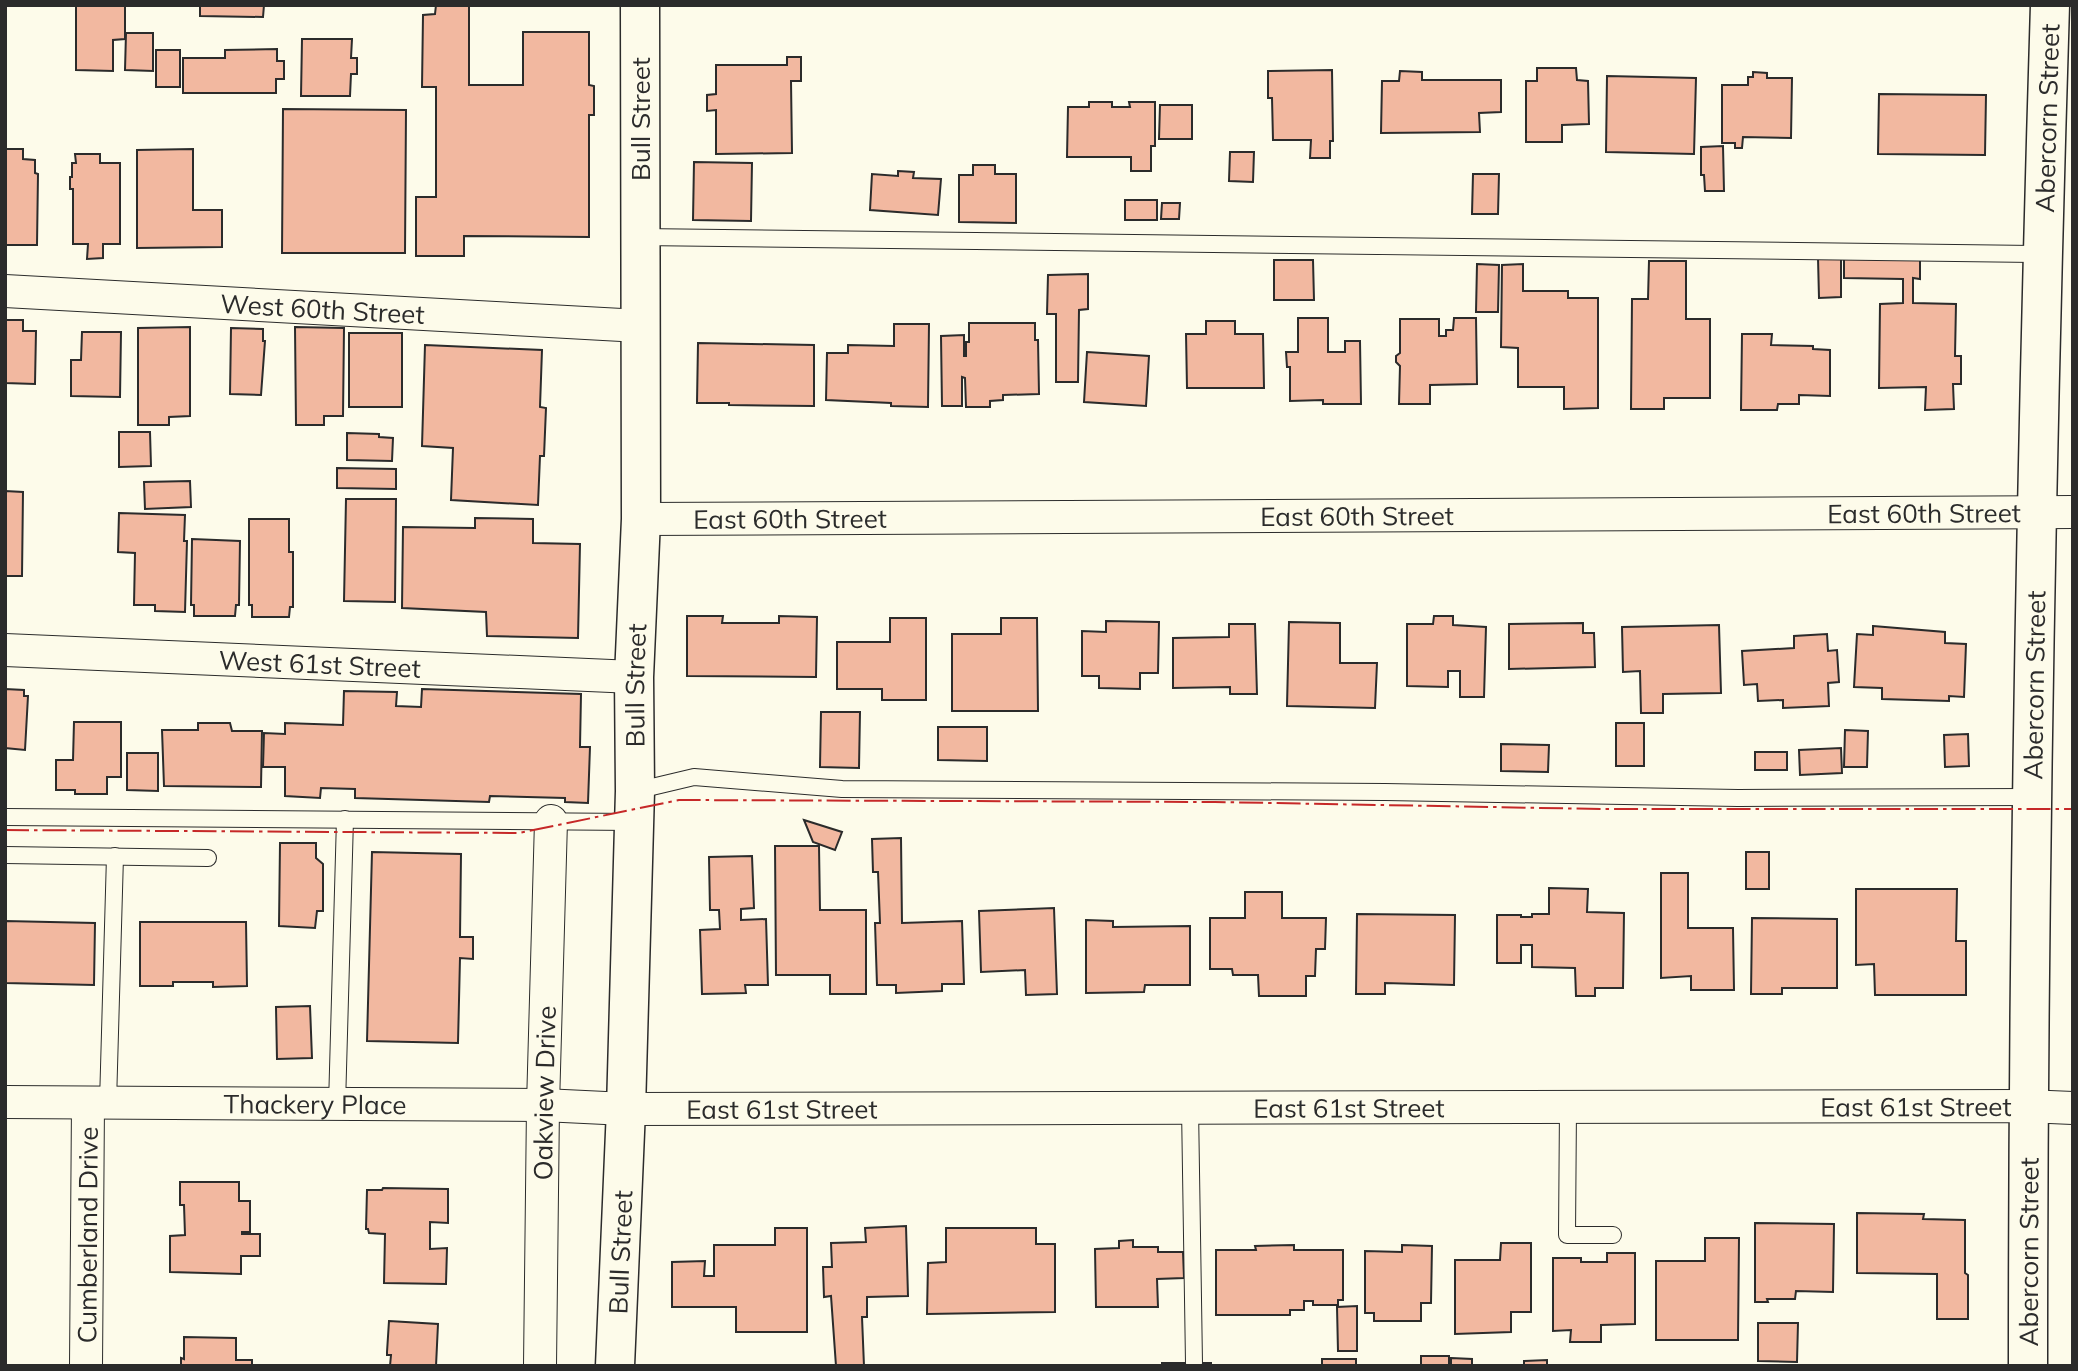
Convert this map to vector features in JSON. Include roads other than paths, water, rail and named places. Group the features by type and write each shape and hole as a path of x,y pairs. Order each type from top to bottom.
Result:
{"main road":[{"name":"Bull Street","path":"615,1366 626,1109 634,806 634,677 641,519 640,5"},
{"name":"Abercorn Street","path":"2028,1366 2032,797 2054,511 2043,254 2050,5"}],"street":[{"name":"West 60th Street","path":"5,291 640,326"},
{"name":"East 60th Street","path":"641,519 2054,511"},
{"name":"West 61st Street","path":"5,650 634,677"},
{"name":"Oakview Drive","path":"540,1366 543,1105 551,821"},
{"name":"Thackery Place","path":"5,1102 543,1105 626,1109"},
{"name":"Cumberland Drive","path":"86,1366 98,1103"},
{"name":"East 61st Street","path":"626,1109 2073,1108"}],"lane":[{"path":"640,237 2043,254"},
{"path":"5,817 551,821 634,806 694,776 842,789 1371,792 1738,798 2032,797"},
{"path":"337,1105 345,819"},
{"path":"5,855 208,858"},
{"path":"98,1103 115,856"},
{"path":"1190,1107 1194,1363"},
{"path":"1568,1107 1567,1235 1613,1235"}]}
